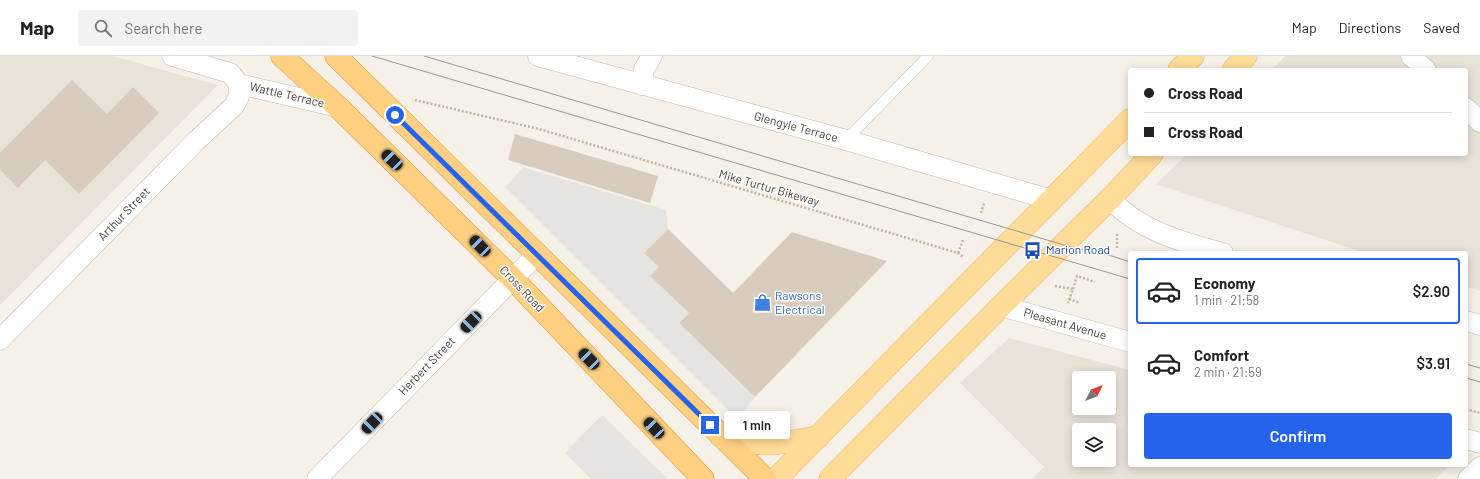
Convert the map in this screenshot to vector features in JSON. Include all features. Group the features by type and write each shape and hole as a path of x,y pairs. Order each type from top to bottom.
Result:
{"highway":[{"name":"Cross Road","path":"282,56 338,107 513,279 690,470 703,479"},
{"path":"336,56 765,479"}],"main road":[{"path":"1181,68 1193,56"},
{"path":"1235,68 1246,56"},
{"path":"776,479 1128,122"},
{"path":"830,479 1026,281 1110,199 1150,156"},
{"path":"721,436 754,443 770,444 782,444 818,437"},
{"path":"848,479 855,454"}],"street":[{"name":"Wattle Terrace","path":"172,56 230,73 239,84 338,107"},
{"name":"Glengyle Terrace","path":"538,56 846,140 1052,200"},
{"path":"642,85 644,69 652,56"},
{"path":"1411,56 1424,68"},
{"name":"Arthur Street","path":"0,340 196,141 234,106 239,96 239,84"},
{"path":"1468,110 1480,122"},
{"path":"1110,199 1120,210 1136,222 1174,240 1215,251"},
{"name":"Herbert Street","path":"317,479 537,254"},
{"name":"Pleasant Avenue","path":"1001,306 1128,341"},
{"path":"1468,322 1480,325"},
{"path":"1468,440 1480,443"},
{"path":"1468,479 1480,467"}],"lane":[{"path":"846,140 928,56"}],"path":[{"name":"Mike Turtur Bikeway","path":"412,99 539,129 958,253 979,272"},
{"path":"981,213 985,199"},
{"path":"1117,232 1117,249"},
{"path":"958,253 963,240"},
{"path":"1062,323 1077,276 1095,282"},
{"path":"1026,281 1072,288"},
{"path":"1468,410 1480,413"}],"shaded area":[{"path":"0,56 112,56 218,85 0,305"},
{"path":"1285,56 1480,56 1480,291 1468,287 1468,251 1359,251 1156,184 1185,156 1468,156 1468,68 1273,68"},
{"path":"523,167 666,210 668,229 644,253 659,267 650,276 689,313 679,323 755,397 737,419 505,187"},
{"path":"1009,338 1128,369 1128,467 1448,467 1436,479 1032,479 1044,467 960,383"},
{"path":"602,415 668,479 591,479 565,453"}],"building":[{"path":"72,80 107,114 133,87 159,113 79,194 45,160 18,188 0,170 0,153"},
{"path":"515,134 658,176 650,203 508,160"},
{"name":"Rawsons Electrical","path":"668,229 733,293 792,232 887,261 755,397 679,323 689,313 650,276 659,267 644,253"}],"tram line":[{"path":"372,56 1128,278"},
{"path":"424,56 1064,245 1112,256 1128,261"},
{"path":"1468,365 1480,368"},
{"path":"1468,379 1480,382"}],"place":[{"name":"Marion Road","path":"1033,250"},
{"name":"Rawsons Electrical","path":"762,303"}],"route":[{"path":"395,115 710,425"}]}
